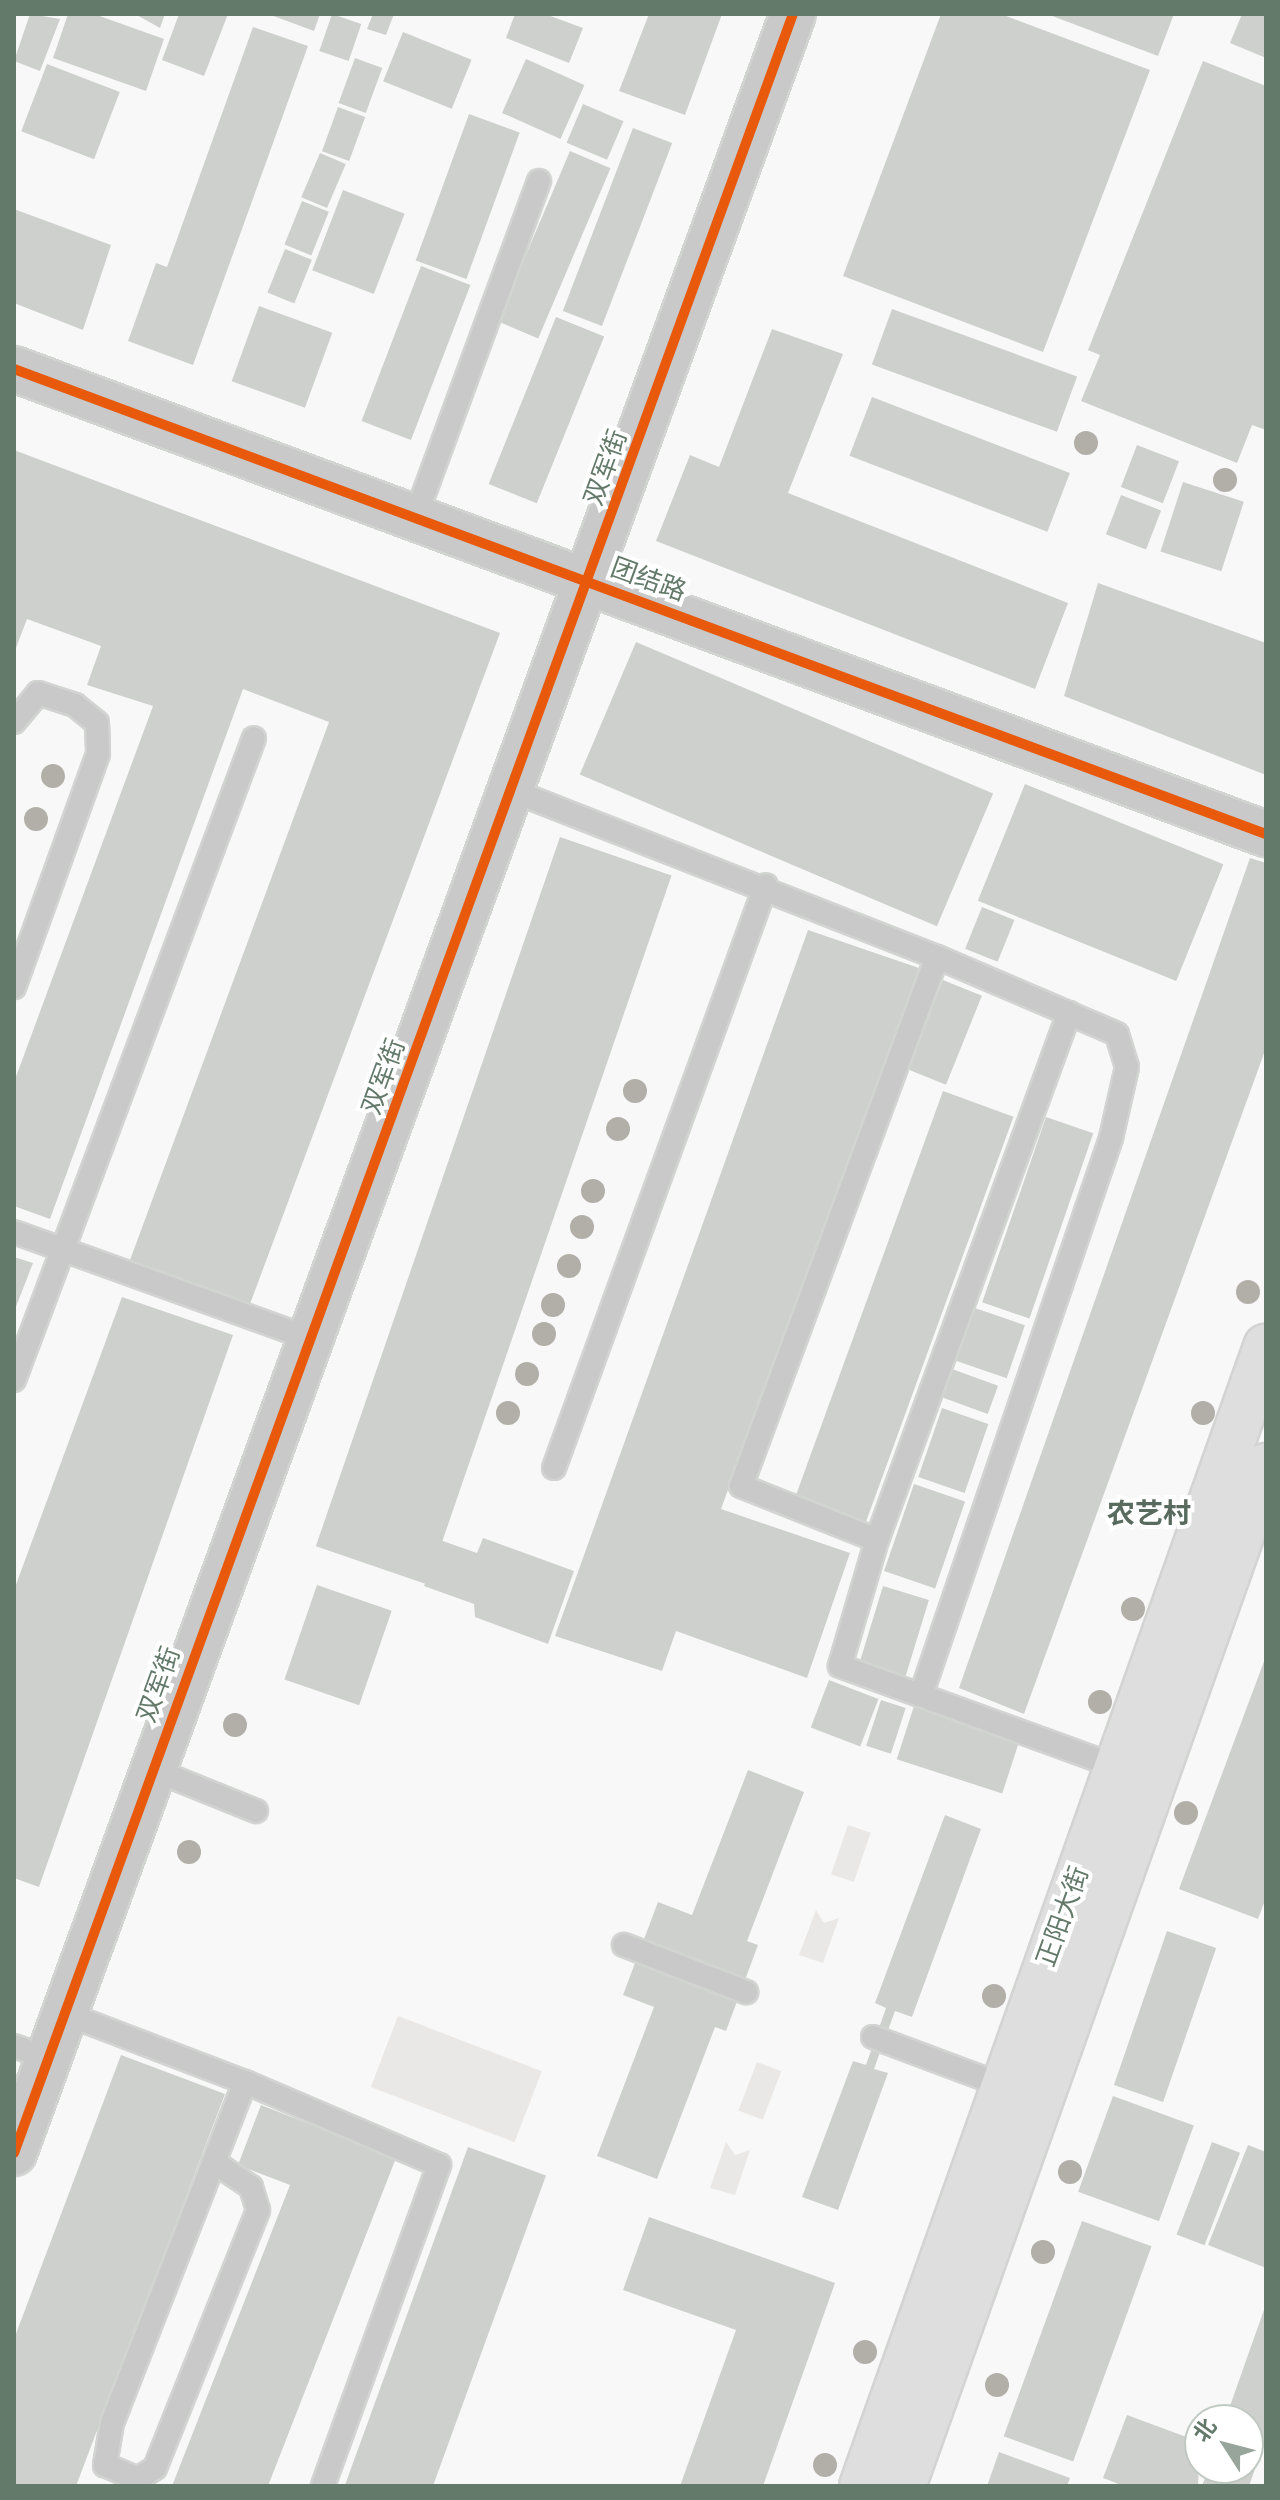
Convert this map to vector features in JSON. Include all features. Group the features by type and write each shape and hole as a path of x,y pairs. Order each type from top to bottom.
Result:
{"main road":[{"name":"正阳大街","path":"862,2486 1266,1347"},
{"name":"正阳大街","path":"903,2486 1266,1466"}],"street":[{"name":"双军街","path":"14,2153 32,2052 64,2013 589,583 793,14"},
{"name":"团结路","path":"14,369 1266,834"}],"lane":[{"path":"415,518 539,181"},
{"path":"14,722 38,693 75,705 97,723 98,754 14,987"},
{"path":"14,1380 254,738"},
{"path":"513,791 766,885 1117,1034 1127,1067 1111,1138 921,1695"},
{"path":"554,1468 766,885"},
{"path":"877,1540 741,1486 937,957"},
{"path":"1069,1013 877,1540 840,1666 1117,1767"},
{"path":"14,1232 312,1339"},
{"path":"152,1769 256,1811"},
{"path":"624,1945 746,1992"},
{"path":"64,2013 245,2082 439,2165 323,2486"},
{"path":"873,2037 1004,2086"},
{"path":"214,2162 251,2187 258,2210 155,2468 138,2479 105,2465 112,2423 245,2082"}],"shaded area":[{"path":"848,1825 871,1833 854,1882 831,1874"},
{"path":"816,1910 824,1923 839,1918 823,1963 799,1955"},
{"path":"398,2016 542,2071 515,2142 371,2087"},
{"path":"757,2062 781,2071 763,2120 738,2111"},
{"path":"726,2142 735,2155 750,2150 735,2195 710,2188"}],"building":[{"path":"30,14 60,19 40,71 14,61"},
{"path":"68,14 94,14 164,39 146,91 53,58"},
{"path":"135,14 165,14 160,28"},
{"path":"179,14 228,14 204,76 162,60"},
{"path":"268,14 320,14 314,31"},
{"path":"332,14 361,24 349,61 319,51"},
{"path":"373,14 394,14 386,35 367,29"},
{"path":"515,14 545,14 583,28 569,63 506,38"},
{"path":"649,14 722,14 685,115 619,91"},
{"path":"941,14 1001,14 1150,70 1043,352 843,276"},
{"path":"1047,14 1174,14 1158,56"},
{"path":"1242,14 1266,14 1266,58 1230,43"},
{"path":"253,27 308,46 193,365 128,341 156,263 167,267"},
{"path":"403,32 472,60 452,109 383,81"},
{"path":"355,58 382,68 366,113 339,103"},
{"path":"526,59 584,85 560,139 502,113"},
{"path":"1203,61 1266,86 1266,430 1252,425 1237,463 1081,401 1100,355 1088,350"},
{"path":"47,64 120,92 94,159 21,131"},
{"path":"583,104 624,121 607,160 567,143"},
{"path":"338,107 365,117 349,161 322,151"},
{"path":"469,114 520,132 466,279 416,261"},
{"path":"633,128 672,143 602,326 563,311"},
{"path":"570,151 611,168 538,338 498,321"},
{"path":"320,153 346,164 327,208 301,197"},
{"path":"343,190 405,214 374,294 312,270"},
{"path":"302,201 329,212 311,255 284,245"},
{"path":"14,209 111,245 83,330 14,303"},
{"path":"285,249 312,260 294,303 267,293"},
{"path":"421,266 470,285 411,440 362,421"},
{"path":"259,306 332,333 305,408 232,381"},
{"path":"892,309 1077,376 1057,432 872,364"},
{"path":"556,317 604,336 537,503 489,484"},
{"path":"772,329 843,354 788,493 1068,603 1035,689 656,541 690,455 719,467"},
{"path":"872,397 1070,473 1047,532 849,456"},
{"path":"1137,445 1179,461 1163,503 1121,487"},
{"path":"14,450 500,633 250,1304 130,1260 329,722 243,689 50,1219 14,1206 14,1082 153,706 87,685 101,646 27,619 14,653"},
{"path":"1183,482 1244,502 1221,571 1160,551"},
{"path":"1121,495 1161,510 1146,550 1106,534"},
{"path":"1098,583 1266,643 1266,775 1064,696"},
{"path":"636,642 993,794 937,926 580,775"},
{"path":"1025,784 1223,864 1176,981 978,901"},
{"path":"560,837 672,875 427,1585 316,1546"},
{"path":"1250,858 1266,863 1266,1048 1024,1714 959,1688"},
{"path":"982,907 1014,920 998,962 965,949"},
{"path":"808,930 919,968 721,1509 850,1553 807,1678 676,1631 662,1671 555,1636"},
{"path":"943,980 982,996 946,1085 907,1069"},
{"path":"943,1091 1013,1117 865,1524 795,1498"},
{"path":"1046,1117 1093,1133 1029,1319 982,1302"},
{"path":"14,1257 33,1263 14,1312"},
{"path":"122,1297 233,1335 39,1887 14,1878 14,1590"},
{"path":"972,1307 1025,1325 1007,1378 954,1360"},
{"path":"952,1369 998,1386 988,1414 942,1397"},
{"path":"942,1408 988,1424 965,1493 918,1477"},
{"path":"914,1484 965,1502 935,1589 884,1571"},
{"path":"483,1538 574,1571 548,1644 475,1617 474,1604 424,1586 440,1540 477,1553"},
{"path":"317,1585 392,1611 359,1705 284,1680"},
{"path":"883,1586 929,1600 904,1682 858,1668"},
{"path":"1266,1656 1266,1898 1258,1919 1179,1889"},
{"path":"829,1680 878,1699 860,1747 811,1728"},
{"path":"881,1700 906,1708 891,1754 866,1746"},
{"path":"914,1706 1020,1740 1002,1794 897,1759"},
{"path":"748,1770 804,1792 747,1941 758,1945 726,2031 715,2027 657,2179 597,2156 654,2007 623,1995 658,1902 692,1915"},
{"path":"945,1815 981,1829 912,2017 895,2011 874,2069 888,2073 838,2210 802,2197 853,2061 866,2065 886,2008 875,2003"},
{"path":"1167,1931 1216,1948 1163,2102 1114,2085"},
{"path":"121,2055 225,2094 76,2486 14,2486 14,2339"},
{"path":"1113,2096 1194,2125 1159,2221 1078,2192"},
{"path":"261,2105 396,2158 268,2486 172,2486 290,2185 238,2165"},
{"path":"1212,2142 1240,2153 1205,2245 1177,2234"},
{"path":"1248,2145 1266,2152 1266,2268 1208,2245"},
{"path":"468,2147 546,2175 433,2486 345,2486"},
{"path":"649,2217 835,2283 763,2486 680,2486 736,2330 623,2290"},
{"path":"1082,2221 1152,2246 1073,2461 1004,2436"},
{"path":"1266,2304 1264,2444 1264,2404 1231,2404"},
{"path":"1127,2415 1184,2436 1184,2484 1198,2486 1124,2486 1103,2478"},
{"path":"999,2452 1070,2478 1067,2486 987,2486"},
{"path":"1203,2484 1250,2484 1249,2486"}],"cycle path":[{"path":"14,2153 793,14"},
{"path":"14,369 1266,834"}],"district":[{"name":"农艺村","path":"1149,1515"}]}
